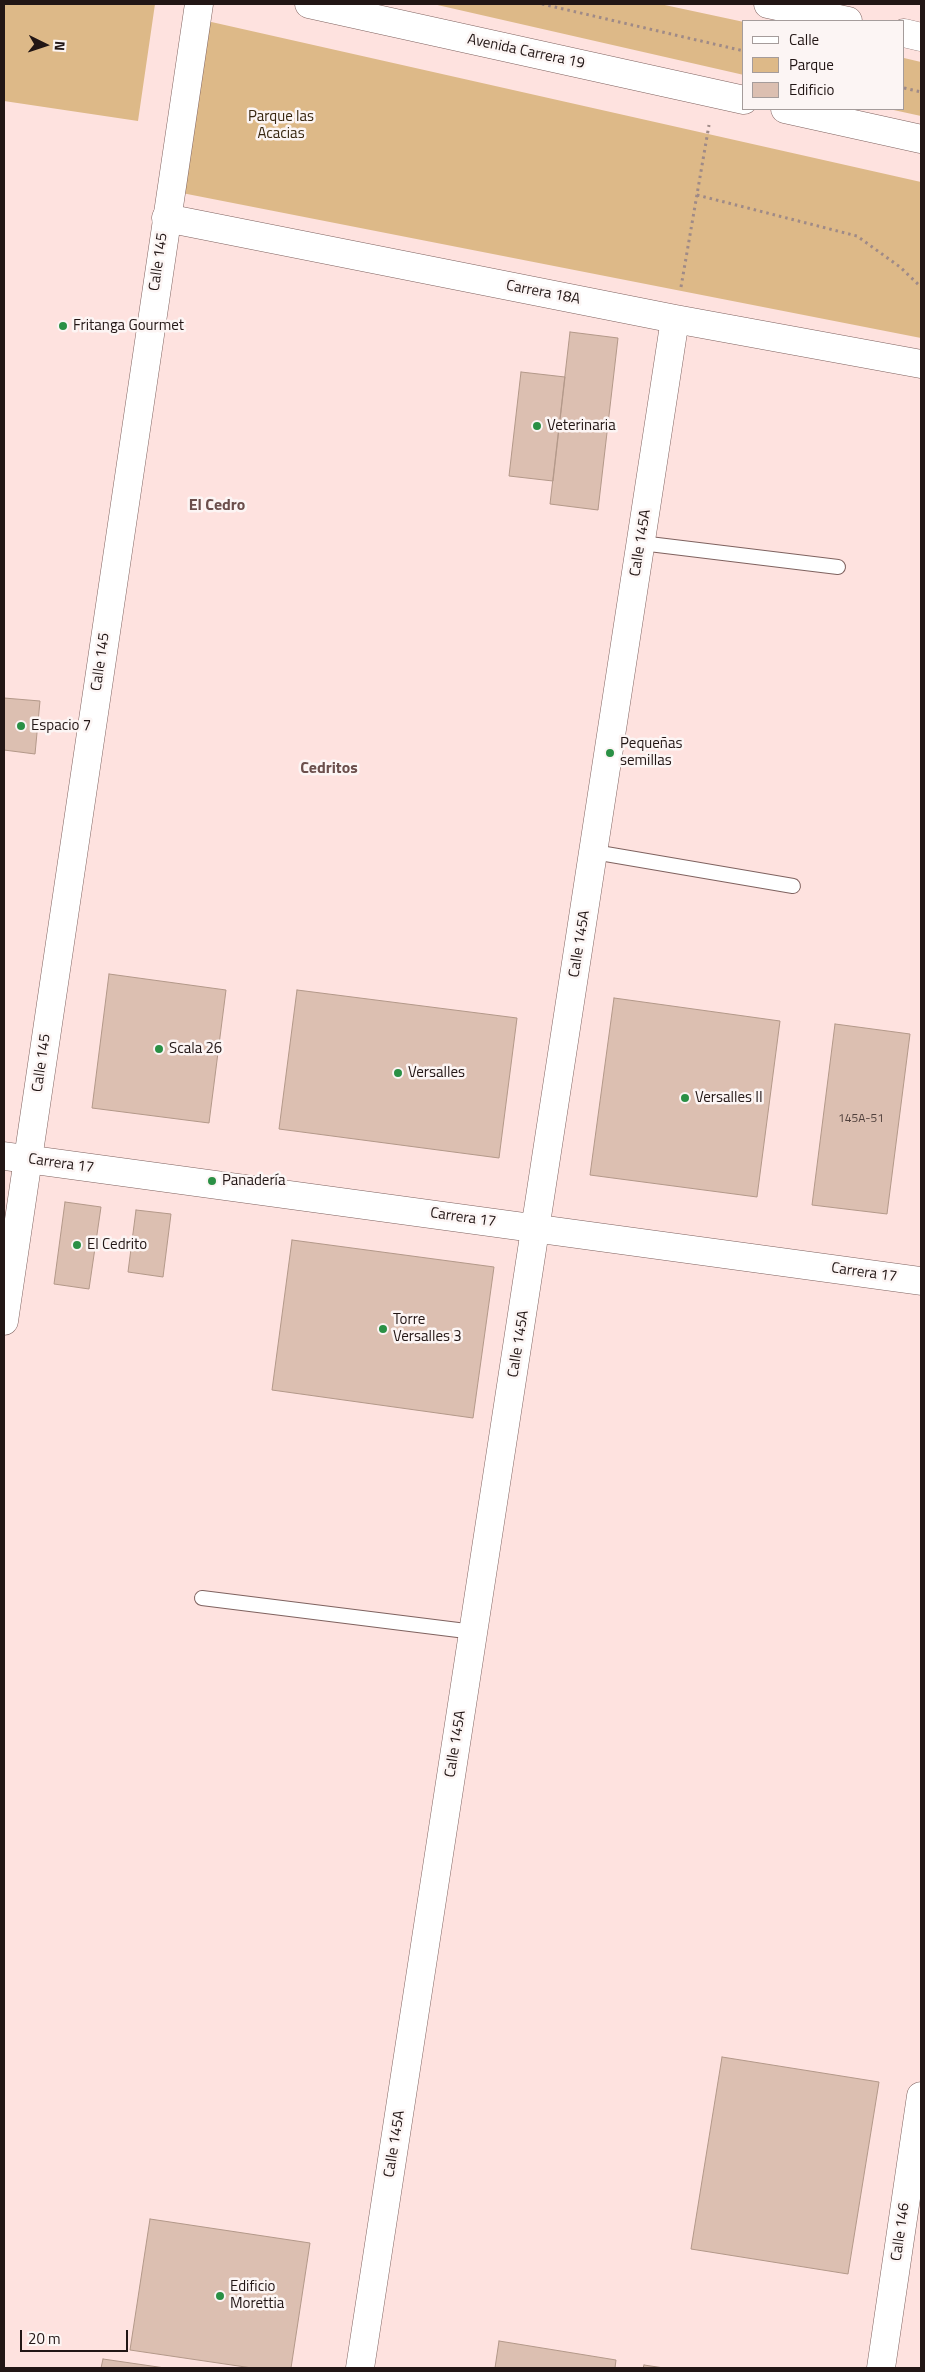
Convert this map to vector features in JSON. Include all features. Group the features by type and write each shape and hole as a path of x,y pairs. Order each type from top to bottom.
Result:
{"street":[{"name":"Calle 145","path":"4,1321 16,1158 199,4"},
{"name":"Avenida Carrera 19","path":"309,4 742,100"},
{"path":"768,4 843,20"},
{"path":"905,33 921,37"},
{"path":"790,110 921,139"},
{"name":"Carrera 18A","path":"166,218 675,319 921,364"},
{"name":"Calle 145A","path":"360,2368 537,1228 675,319"},
{"name":"Carrera 17","path":"16,1158 921,1280"},
{"name":"Calle 146","path":"881,2368 921,2096"}],"lane":[{"path":"641,543 838,567"},
{"path":"594,852 793,886"},
{"path":"202,1598 474,1632"}],"path":[{"path":"542,4 742,51"},
{"path":"905,88 921,92"},
{"path":"675,319 714,93"},
{"path":"697,195 857,236 900,268 921,287"}],"green space":[{"path":"4,4 155,4 138,121 4,101"},
{"path":"433,4 660,4 742,22 742,75"},
{"name":"Parque las Acacias","path":"207,21 921,182 921,338 182,193"},
{"path":"905,58 921,62 921,116 894,110 905,110"}],"building":[{"path":"570,332 618,338 598,510 550,504"},
{"name":"Veterinaria","path":"521,372 565,377 553,481 509,476"},
{"name":"Espacio 7","path":"4,698 40,701 35,754 4,750"},
{"name":"Scala 26","path":"109,974 226,990 209,1123 92,1108"},
{"name":"Versalles","path":"297,990 517,1018 499,1158 279,1129"},
{"name":"Versalles II","path":"614,998 780,1021 757,1197 590,1175"},
{"path":"835,1024 910,1034 887,1214 812,1205"},
{"name":"El Cedrito","path":"65,1202 101,1207 89,1289 54,1284"},
{"path":"136,1210 171,1214 163,1277 128,1272"},
{"name":"Torre Versalles 3","path":"292,1240 494,1267 473,1418 272,1390"},
{"path":"722,2057 879,2082 848,2274 691,2249"},
{"name":"Edificio Morettia","path":"150,2219 310,2243 291,2368 252,2368 130,2350"},
{"path":"499,2341 616,2360 615,2368 495,2368"},
{"path":"103,2359 165,2368 101,2368"},
{"path":"644,2365 664,2368 643,2368"}],"place":[{"name":"Fritanga Gourmet","path":"63,326"},
{"name":"Veterinaria","path":"537,426"},
{"name":"Espacio 7","path":"21,726"},
{"name":"Pequeñas semillas","path":"610,753"},
{"name":"Scala 26","path":"159,1049"},
{"name":"Versalles","path":"398,1073"},
{"name":"Versalles II","path":"685,1098"},
{"name":"Panadería","path":"212,1181"},
{"name":"El Cedrito","path":"77,1245"},
{"name":"Torre Versalles 3","path":"383,1329"},
{"name":"Edificio Morettia","path":"220,2296"}],"district":[{"name":"El Cedro","path":"217,506"},
{"name":"Cedritos","path":"329,769"}]}
